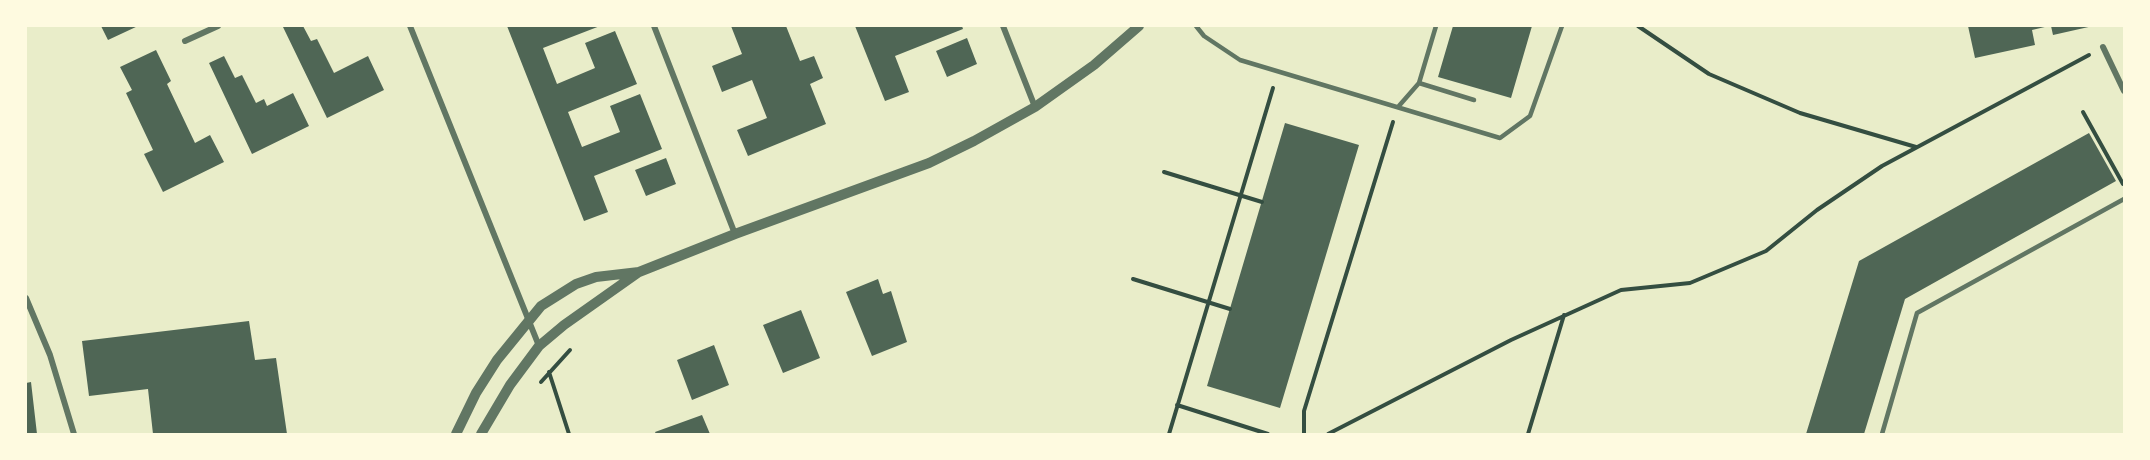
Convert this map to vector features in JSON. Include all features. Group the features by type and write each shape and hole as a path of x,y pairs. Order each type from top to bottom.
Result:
{"street":[{"path":"185,41 218,26"},
{"path":"410,26 539,346"},
{"path":"654,26 735,234"},
{"path":"1003,26 1035,107"},
{"path":"481,435 510,385 539,346 564,325 639,272 929,163 1035,107 1094,65 1139,26"},
{"path":"2103,47 2124,91"},
{"path":"456,435 476,393 541,306 576,284 596,277 639,272"},
{"path":"26,298 50,355 74,435"}],"lane":[{"path":"1196,26 1204,36 1240,60 1500,138 1530,116 1562,26"},
{"path":"1398,107 1419,83 1436,26"},
{"path":"1419,83 1474,100"},
{"path":"1882,435 1917,312 2124,199"}],"path":[{"path":"1638,26 1709,74 1800,113 1917,147"},
{"path":"1328,435 1564,315 1621,290 1690,283 1766,251 1826,204 1882,166 2103,47"},
{"path":"1169,435 1278,72"},
{"path":"1304,435 1304,411 1398,107"},
{"path":"2083,112 2124,187"},
{"path":"1164,172 1262,201"},
{"path":"1133,279 1230,309"},
{"path":"1528,435 1564,315"},
{"path":"549,373 569,435"},
{"path":"1177,405 1268,435"}],"building":[{"path":"101,26 138,26 108,40"},
{"path":"303,26 311,41 317,39 334,73 368,56 384,90 327,118 283,27"},
{"path":"507,26 600,26 543,48 557,84 595,68 585,43 615,31 637,84 568,112 582,147 620,132 610,106 640,94 662,149 594,176 608,212 584,221"},
{"path":"731,26 786,26 800,61 814,56 823,78 810,84 826,124 748,156 737,130 767,118 752,80 722,92 712,66 742,54"},
{"path":"855,26 962,26 963,29 895,56 909,92 885,101"},
{"path":"1453,26 1532,26 1511,98 1438,77"},
{"path":"1968,26 2049,26 2032,30 2035,45 1975,58"},
{"path":"2051,26 2093,26 2053,35"},
{"path":"967,38 977,64 947,77 936,51"},
{"path":"156,50 171,81 167,84 195,143 210,135 224,162 163,192 144,154 153,150 126,93 132,90 120,67"},
{"path":"224,56 235,78 242,75 256,103 264,99 267,106 293,93 309,126 252,154 209,63"},
{"path":"1285,123 1359,145 1280,408 1207,386"},
{"path":"2089,133 2116,181 1905,299 1864,434 1806,434 1859,261"},
{"path":"666,158 676,184 646,196 635,170"},
{"path":"878,279 883,294 891,291 907,342 872,356 846,292"},
{"path":"801,310 820,358 783,373 763,325"},
{"path":"249,321 255,360 276,358 287,434 153,434 148,389 89,396 82,341"},
{"path":"714,345 729,385 692,400 677,360"},
{"path":"31,382 37,434 26,434 26,383"},
{"path":"702,415 710,434 656,434 655,432"}]}
